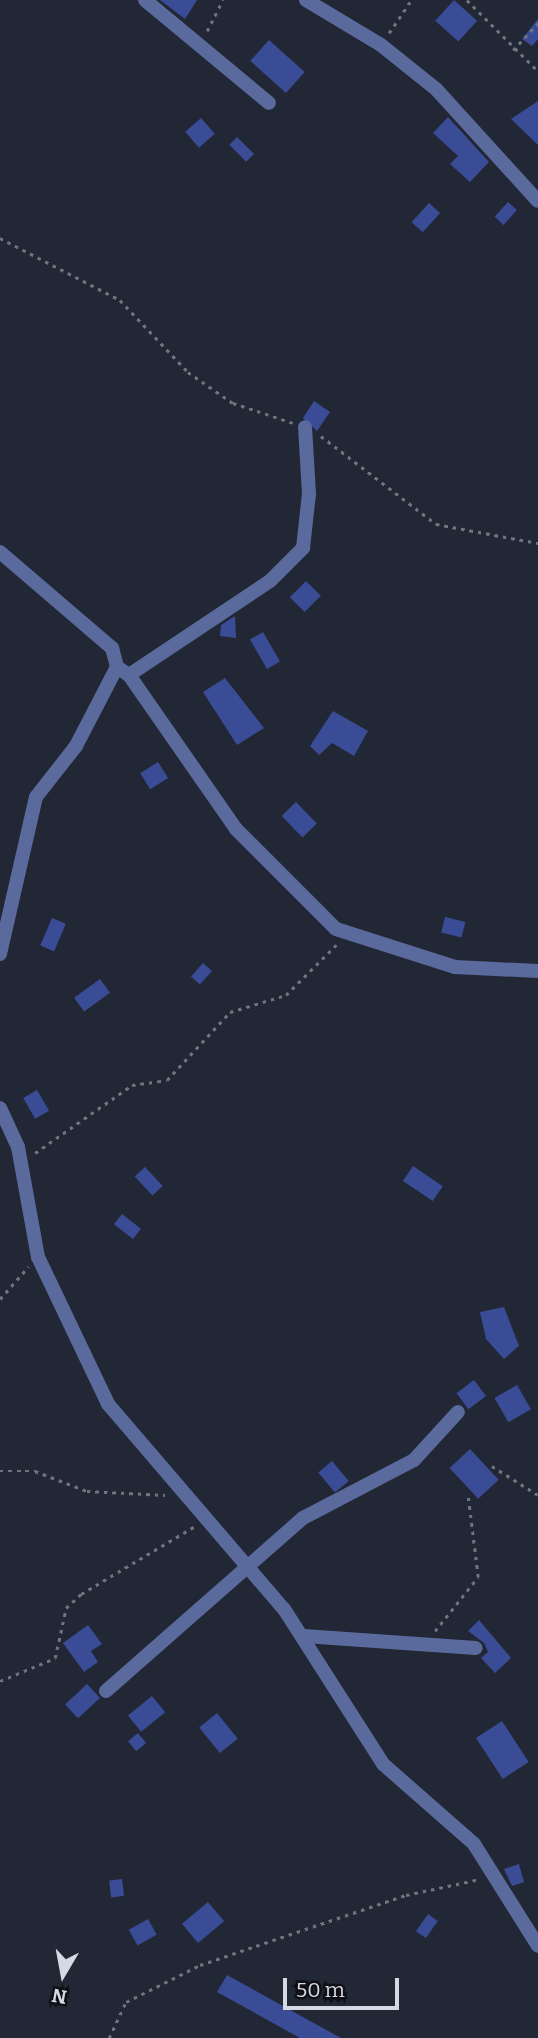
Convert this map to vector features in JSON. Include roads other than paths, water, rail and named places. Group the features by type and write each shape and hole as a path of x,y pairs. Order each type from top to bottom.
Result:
{"street":[{"path":"145,0 269,103"},
{"path":"306,0 381,45 436,89 538,201"},
{"path":"0,954 36,797 76,746 123,671 270,581 303,548 309,494 305,428"},
{"path":"0,552 54,603 95,631 112,648 123,671 236,829 346,934 455,967 538,971"},
{"path":"0,1108 21,1164 38,1257 108,1404 183,1494 251,1568 304,1636 383,1765 474,1844 538,1946"},
{"path":"106,1691 329,1500 426,1452 458,1412"},
{"path":"304,1636 388,1646 423,1643 476,1648"}]}
